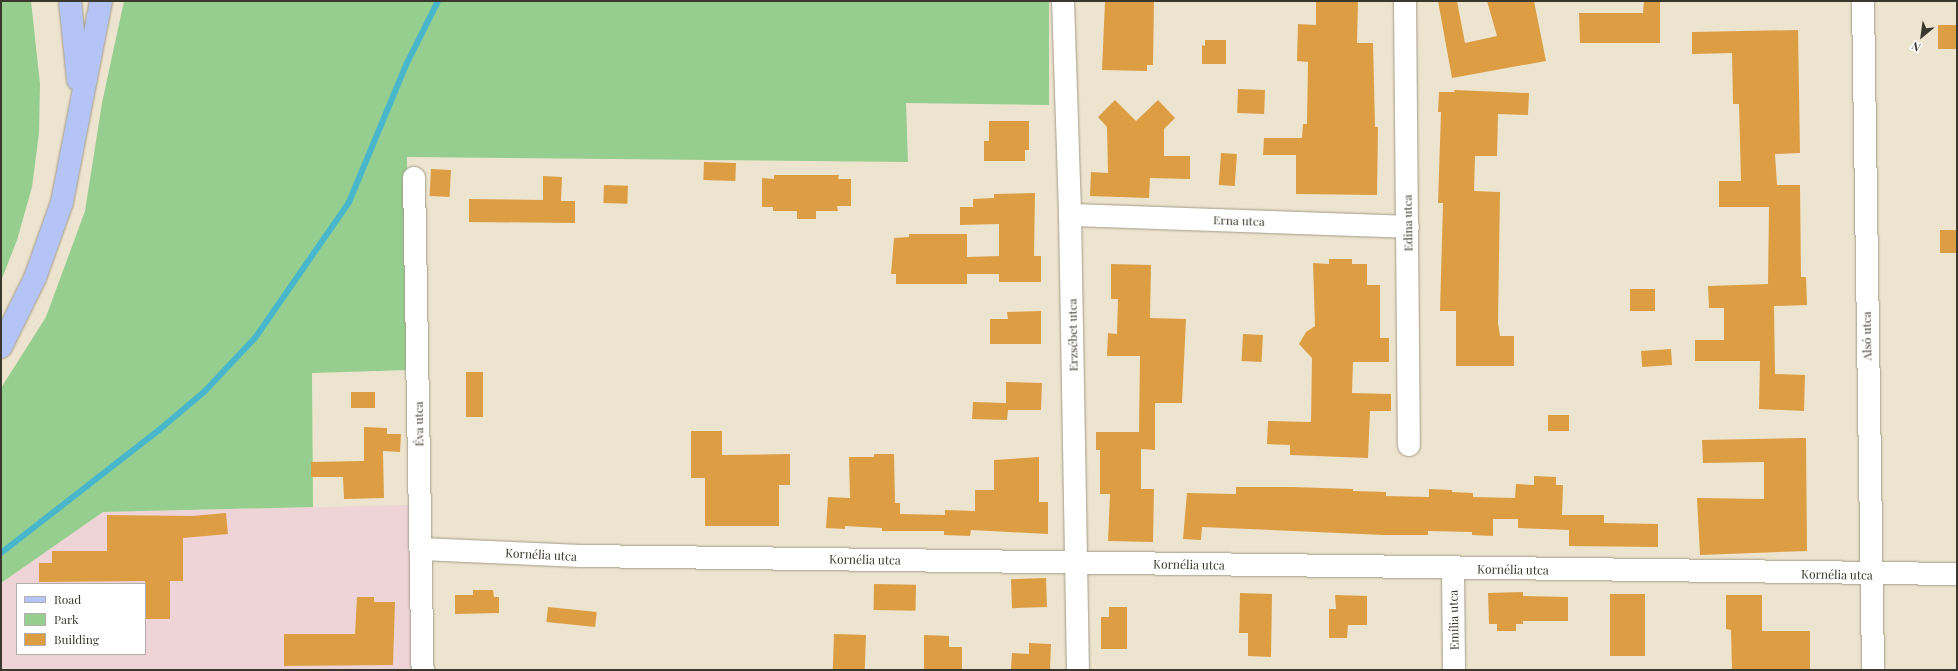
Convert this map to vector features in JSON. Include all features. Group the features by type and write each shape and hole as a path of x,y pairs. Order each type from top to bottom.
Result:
{"main road":[{"path":"70,1 80,107"},
{"path":"1,347 24,302 47,249 64,194 101,1"}],"street":[{"name":"Erzsébet utca","path":"1063,1 1070,215 1078,670"},
{"name":"Edina utca","path":"1405,1 1409,445"},
{"name":"Alsó utca","path":"1863,1 1870,575 1873,670"},
{"name":"Éva utca","path":"414,178 423,670"},
{"name":"Erna utca","path":"1070,215 1408,227"},
{"name":"Kornélia utca","path":"421,549 581,556 1870,575 1957,574"},
{"name":"Emília utca","path":"1453,569 1454,670"}],"shaded area":[{"path":"410,505 414,670 1,670 1,583 103,512"}],"green space":[{"path":"1,1 31,1 40,84 39,133 32,187 17,240 1,281"},
{"path":"124,1 1049,1 1049,105 906,103 908,162 407,157 409,370 312,373 313,507 103,512 1,583 1,388 46,317 85,211 102,103"}],"building":[{"path":"1105,1 1154,1 1153,65 1147,65 1147,71 1102,70"},
{"path":"1316,1 1358,1 1357,43 1373,43 1375,127 1378,127 1377,195 1296,194 1296,155 1263,155 1264,138 1302,138 1303,124 1307,124 1308,62 1297,61 1298,24 1316,25"},
{"path":"1438,1 1457,1 1465,43 1497,36 1487,1 1534,1 1546,61 1452,78"},
{"path":"1644,1 1660,1 1660,43 1580,43 1579,13 1643,13"},
{"path":"1938,25 1957,25 1957,49 1938,49"},
{"path":"1798,30 1800,153 1775,154 1777,185 1800,185 1801,277 1806,277 1807,305 1774,306 1775,374 1805,375 1804,411 1759,409 1760,361 1695,361 1695,340 1724,340 1724,308 1709,308 1708,286 1768,284 1769,207 1719,207 1719,181 1741,181 1739,104 1733,104 1732,53 1692,54 1692,32"},
{"path":"1205,40 1226,40 1226,64 1202,64 1202,45 1205,46"},
{"path":"1238,89 1265,90 1264,114 1237,113"},
{"path":"1454,90 1529,93 1528,115 1498,114 1497,156 1475,156 1474,191 1500,192 1498,323 1500,336 1514,336 1514,366 1456,366 1456,311 1440,311 1443,203 1438,203 1441,112 1438,112 1439,92 1455,92"},
{"path":"1115,100 1136,121 1158,100 1175,118 1164,129 1164,156 1190,156 1190,179 1150,178 1149,198 1090,196 1091,172 1108,173 1107,127 1098,117"},
{"path":"989,121 1029,121 1029,150 1025,150 1025,161 984,161 984,141 989,141"},
{"path":"1221,153 1237,154 1235,186 1219,185"},
{"path":"704,162 736,163 735,181 703,180"},
{"path":"431,169 451,170 450,197 430,196"},
{"path":"774,175 839,175 838,179 851,179 851,206 837,206 838,211 816,211 816,219 797,219 797,211 773,211 773,207 762,207 762,178 774,179"},
{"path":"543,176 562,177 561,201 575,201 575,223 469,222 469,199 543,200"},
{"path":"604,185 628,186 627,204 603,203"},
{"path":"1035,193 1034,256 1041,256 1041,282 999,282 999,274 967,274 967,284 896,284 896,274 891,274 894,238 909,237 909,234 967,234 967,257 999,256 999,224 960,225 960,207 973,207 973,199 994,198 994,194"},
{"path":"1940,230 1957,230 1957,253 1940,253"},
{"path":"1329,259 1352,259 1352,264 1367,264 1367,285 1380,285 1380,338 1389,338 1389,362 1353,362 1352,393 1391,394 1391,411 1370,411 1368,458 1290,455 1290,445 1267,444 1268,421 1311,422 1312,358 1299,344 1306,332 1315,326 1313,263 1329,264"},
{"path":"1111,264 1151,265 1150,318 1186,319 1182,403 1155,403 1155,450 1141,449 1141,489 1154,489 1153,542 1108,541 1110,494 1100,494 1100,450 1096,450 1096,432 1139,432 1140,356 1107,356 1108,333 1117,334 1118,299 1111,299"},
{"path":"1630,289 1655,289 1655,311 1630,311"},
{"path":"1041,311 1041,344 990,344 990,319 1008,319 1007,312"},
{"path":"1243,334 1263,335 1262,362 1242,361"},
{"path":"1671,349 1672,365 1642,367 1641,351"},
{"path":"466,372 483,372 483,417 466,417"},
{"path":"1006,382 1042,383 1041,410 1008,410 1007,420 972,419 973,402 1006,403"},
{"path":"351,392 375,392 375,408 351,408"},
{"path":"1548,415 1569,415 1569,431 1548,431"},
{"path":"364,427 387,428 387,434 401,434 400,452 383,451 384,498 344,499 343,477 311,477 311,462 364,461"},
{"path":"691,431 722,431 722,455 790,454 790,485 779,485 779,526 705,526 705,478 691,478"},
{"path":"1806,438 1807,551 1700,555 1697,498 1764,499 1764,462 1703,463 1702,440"},
{"path":"874,454 894,454 895,503 900,503 900,514 945,515 945,510 975,511 975,490 994,490 994,460 1039,457 1039,502 1048,502 1048,534 971,530 970,536 944,535 944,531 882,531 882,528 845,526 845,529 826,528 828,497 850,498 849,457 874,457"},
{"path":"1534,476 1556,477 1556,485 1563,485 1562,515 1604,515 1604,523 1658,524 1658,547 1569,546 1569,530 1518,528 1518,519 1493,519 1493,536 1472,535 1472,532 1428,531 1428,535 1384,535 1202,527 1201,540 1183,539 1187,493 1236,494 1236,487 1293,487 1353,489 1353,491 1386,492 1386,496 1429,497 1429,489 1473,493 1473,497 1515,498 1516,484 1534,485"},
{"path":"226,513 228,534 183,538 183,581 170,581 170,619 146,619 145,581 39,582 39,563 52,563 52,551 107,551 107,515 192,516"},
{"path":"1046,578 1047,607 1012,608 1011,579"},
{"path":"874,584 916,585 916,611 874,610"},
{"path":"473,590 493,590 494,597 499,597 499,613 455,614 455,595 473,595"},
{"path":"1523,592 1523,596 1568,597 1568,621 1523,621 1523,624 1516,624 1516,631 1497,631 1497,624 1489,624 1488,593"},
{"path":"1240,593 1272,594 1271,657 1248,656 1248,633 1239,633"},
{"path":"1610,594 1645,594 1645,656 1610,656"},
{"path":"1335,595 1367,596 1367,625 1348,625 1347,638 1329,638 1329,609 1336,609"},
{"path":"1726,595 1762,595 1762,631 1810,631 1810,670 1732,670 1731,630 1726,629"},
{"path":"357,597 374,597 374,602 395,602 393,665 284,666 284,634 355,634"},
{"path":"548,607 597,612 595,627 546,622"},
{"path":"1109,607 1127,607 1127,649 1101,649 1101,617 1109,617"},
{"path":"834,634 866,635 865,670 833,670"},
{"path":"924,635 949,636 949,647 962,647 962,669 924,670"},
{"path":"1029,643 1051,644 1050,670 1011,670 1012,653 1029,654"}],"waterway":[{"path":"1,553 159,430 205,391 255,338 349,202 407,63 438,1"}]}
